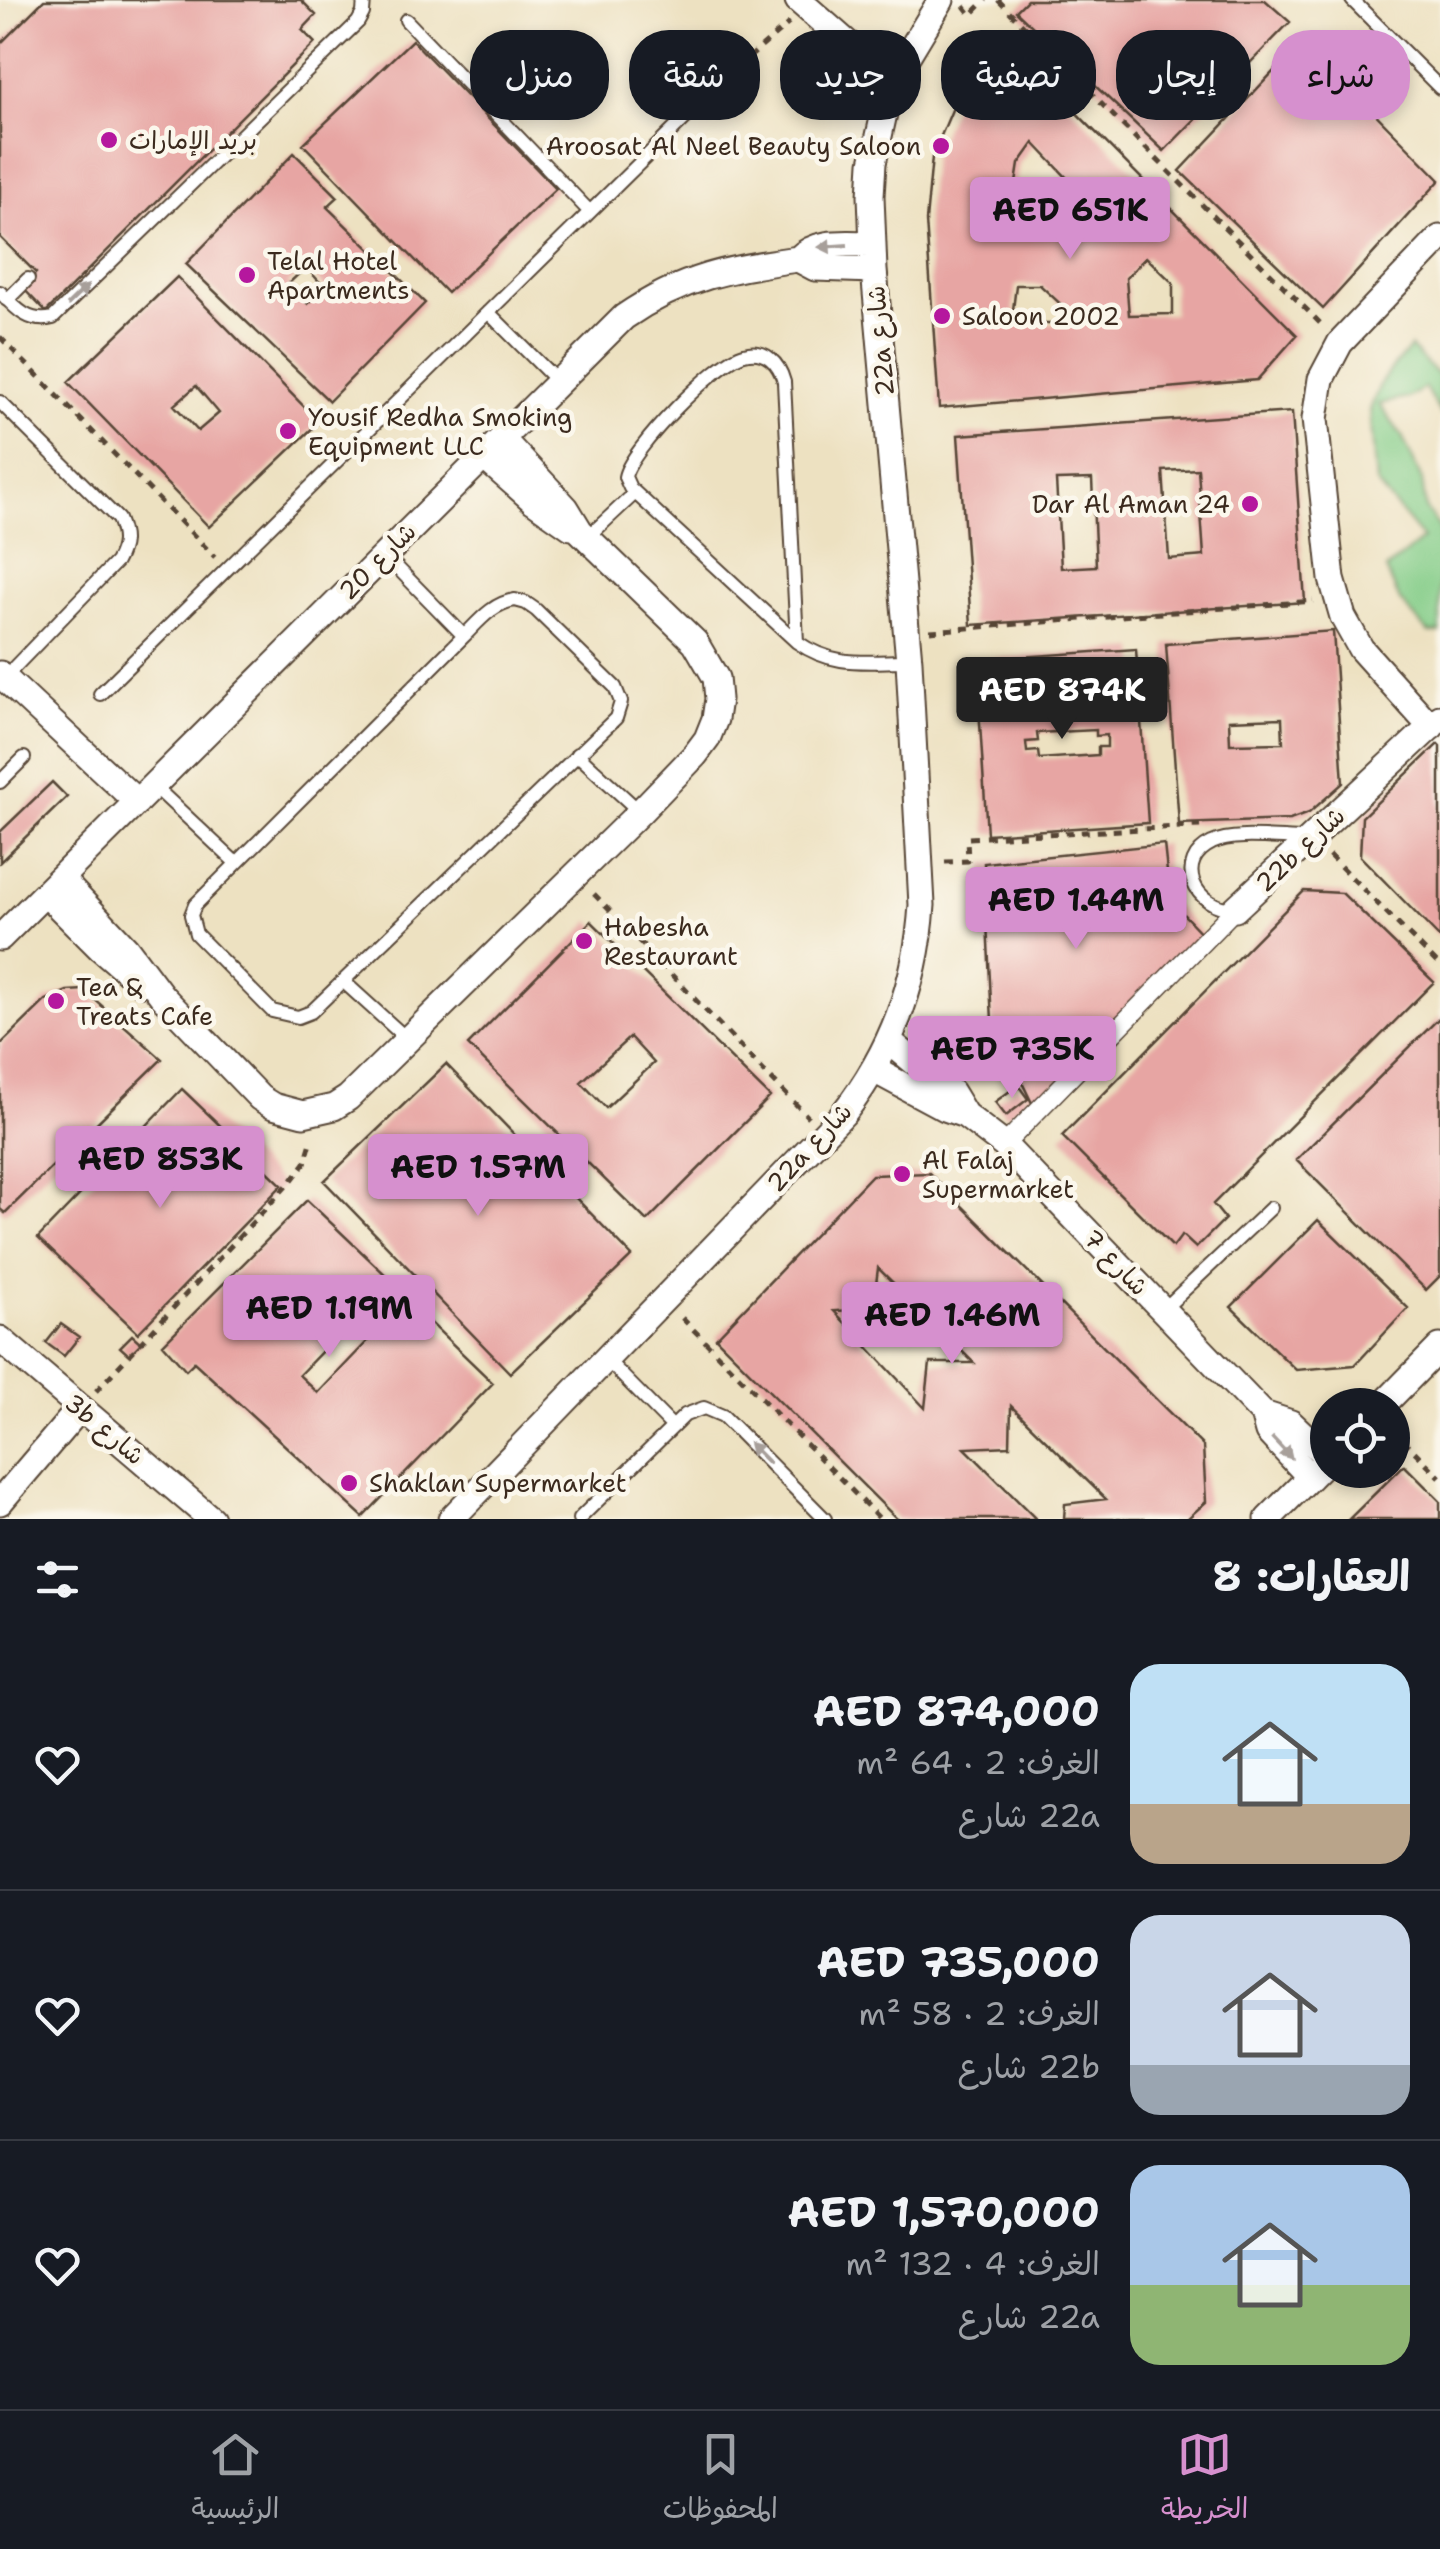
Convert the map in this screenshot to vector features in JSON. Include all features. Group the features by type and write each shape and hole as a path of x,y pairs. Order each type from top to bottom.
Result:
{"street":[{"path":"921,34 942,0"},
{"path":"802,4 832,30"},
{"path":"873,257 873,164 883,120"},
{"name":"22b شارع","path":"1004,1145 1234,909 1437,727 1362,649 1336,599 1314,420 1322,379 1340,343 1440,238"},
{"name":"شارع 20","path":"0,938 624,317 677,285 737,268 798,260 805,252 824,244 873,257"},
{"name":"22a شارع","path":"451,1519 824,1134 874,1070 902,1012 920,941 922,905 907,633 873,257"},
{"path":"53,887 126,948 162,996 260,1098 288,1112 319,1112 348,1098 640,812 707,739 715,720 716,678 695,642 584,535 566,508 493,448"},
{"path":"2,676 146,794"},
{"name":"شارع 7","path":"888,1041 951,1092 965,1115 1004,1145 1263,1414 1268,1432 1310,1458"},
{"name":"شارع 7","path":"874,1070 965,1115"},
{"name":"3b شارع","path":"0,1339 211,1519"},
{"path":"1400,1388 1440,1347"},
{"path":"0,1502 80,1408"},
{"path":"1268,1519 1310,1477"}],"lane":[{"path":"28,279 4,296 22,314 42,321 64,310 358,22 364,0"},
{"path":"1352,0 1440,88"},
{"path":"406,20 590,212"},
{"path":"100,694 683,120"},
{"path":"488,312 557,380"},
{"path":"798,642 784,382 781,369 772,358 746,353 696,388 627,466 625,477 634,494 798,642 814,654 834,661 909,661"},
{"path":"0,402 118,519 124,533 124,548 116,562 2,676"},
{"path":"584,535 634,494"},
{"path":"384,554 464,636"},
{"path":"503,602 526,602 614,687 622,702 620,711 577,754 311,1012 298,1017 272,1011 196,934 191,915 195,905 464,636 503,602"},
{"path":"577,754 640,812"},
{"path":"1,779 24,758"},
{"path":"146,794 236,863"},
{"path":"1234,909 1218,909 1204,901 1194,888 1192,871 1197,856 1209,844 1224,839 1313,839"},
{"path":"344,982 408,1040"},
{"path":"1162,1311 1271,1208"},
{"path":"606,1359 673,1427"},
{"path":"579,1519 694,1410 714,1410 825,1519"}],"path":[{"path":"958,0 971,15 986,0"},
{"path":"998,0 1340,343"},
{"path":"760,45 802,4"},
{"path":"0,337 227,569"},
{"path":"907,633 1336,599"},
{"path":"920,864 968,861 967,838 1192,826 1204,827 1224,839"},
{"path":"1313,839 1440,966"},
{"path":"576,875 824,1134"},
{"path":"80,1408 292,1180 305,1163 319,1112"},
{"path":"664,1300 880,1519"},
{"path":"1410,1447 1440,1476"}],"green space":[{"path":"1410,347 1440,377 1440,413 1425,388 1408,398 1379,404 1402,436 1422,480 1426,510 1440,528 1440,633 1429,633 1400,601 1386,569 1423,539 1376,483 1370,410 1381,382"}],"building":[{"name":"بريد الإمارات","path":"44,0 301,0 316,15 302,30 315,43 46,312 22,287 36,273 0,237 0,44"},
{"path":"1027,0 1265,0 1290,22 1282,30 1271,30 1271,41 1251,62 1251,30 1116,30 1116,106 1096,87 1096,30 1036,30 1016,11"},
{"path":"412,40 470,100 470,120 489,120 556,189 447,293 303,144"},
{"path":"1271,74 1271,120 1381,120 1440,180 1323,309 1180,171 1228,120 1251,120 1251,95"},
{"path":"948,120 1083,120 1297,335 1257,380 939,408 926,221 932,157","holes":["1034,143 1068,179 1051,204 1013,202 1019,164","1146,257 1173,283 1173,314 1129,315 1126,278","1016,285 1040,285 1067,310 1066,324 1032,324 1013,310"]},
{"path":"1131,120 1194,120 1164,151"},
{"name":"Telal Hotel Apartments","path":"294,153 338,197 327,207 425,303 329,401 186,264","holes":["306,267 325,288 308,304 288,284"]},
{"path":"177,277 319,422 209,527 68,382","holes":["196,386 219,413 198,431 174,405"]},
{"name":"Dar Al Aman 24","path":"1292,412 1305,602 971,625 958,435","holes":["1198,469 1204,556 1169,559 1163,471","1092,479 1096,566 1061,568 1056,480"]},
{"path":"1333,631 1343,783 1309,813 1290,820 1179,824 1166,644","holes":["1282,718 1283,743 1230,744 1229,720"]},
{"path":"1136,649 1148,823 987,834 976,660","holes":["1096,730 1096,736 1107,735 1107,747 1098,747 1098,755 1039,759 1038,751 1027,752 1026,742 1038,741 1037,733"]},
{"path":"1438,744 1440,938 1360,856 1362,817"},
{"path":"52,782 67,797 0,862 0,832"},
{"path":"1164,844 1170,900 1204,936 1034,1107 992,1021 984,863"},
{"path":"1304,891 1342,893 1434,982 1213,1204 1225,1219 1196,1248 1182,1235 1173,1247 1062,1136"},
{"path":"591,921 770,1097 647,1221 468,1045","holes":["630,1037 654,1063 606,1108 581,1082"]},
{"path":"84,990 162,1059 5,1213 0,1209 0,1045 46,1000 67,991"},
{"path":"1440,1017 1440,1276 1426,1290 1296,1160"},
{"path":"446,1064 632,1256 510,1373 324,1181"},
{"path":"1018,1085 1028,1099 1006,1116 995,1102"},
{"path":"182,1089 282,1185 138,1333 38,1238"},
{"path":"929,1173 1203,1446 1206,1502 1187,1519 1064,1519 1065,1504 1106,1499 1011,1406 1010,1446 965,1448 1036,1519 897,1519 716,1338 872,1175","holes":["878,1268 974,1363 930,1363 925,1408 834,1311 873,1309"]},
{"path":"307,1200 391,1280 299,1375 318,1393 407,1300 493,1383 363,1517 194,1362 186,1370 163,1344"},
{"path":"1318,1220 1408,1308 1355,1365 1296,1370 1231,1307"},
{"path":"61,1324 79,1337 64,1356 46,1343"},
{"path":"132,1335 141,1343 129,1355 120,1347"},
{"path":"1410,1471 1440,1501 1440,1519 1349,1519 1381,1488 1410,1488"}],"place":[{"name":"بريد الإمارات","path":"109,140"},
{"name":"Aroosat Al Neel Beauty Saloon","path":"941,146"},
{"name":"Telal Hotel Apartments","path":"247,275"},
{"name":"Saloon 2002","path":"942,316"},
{"name":"Yousif Redha Smoking Equipment LLC","path":"288,431"},
{"name":"Dar Al Aman 24","path":"1250,504"},
{"name":"Habesha Restaurant","path":"584,941"},
{"name":"Tea & Treats Cafe","path":"56,1001"},
{"name":"Al Falaj Supermarket","path":"902,1174"},
{"name":"Shaklan Supermarket","path":"349,1483"}]}
